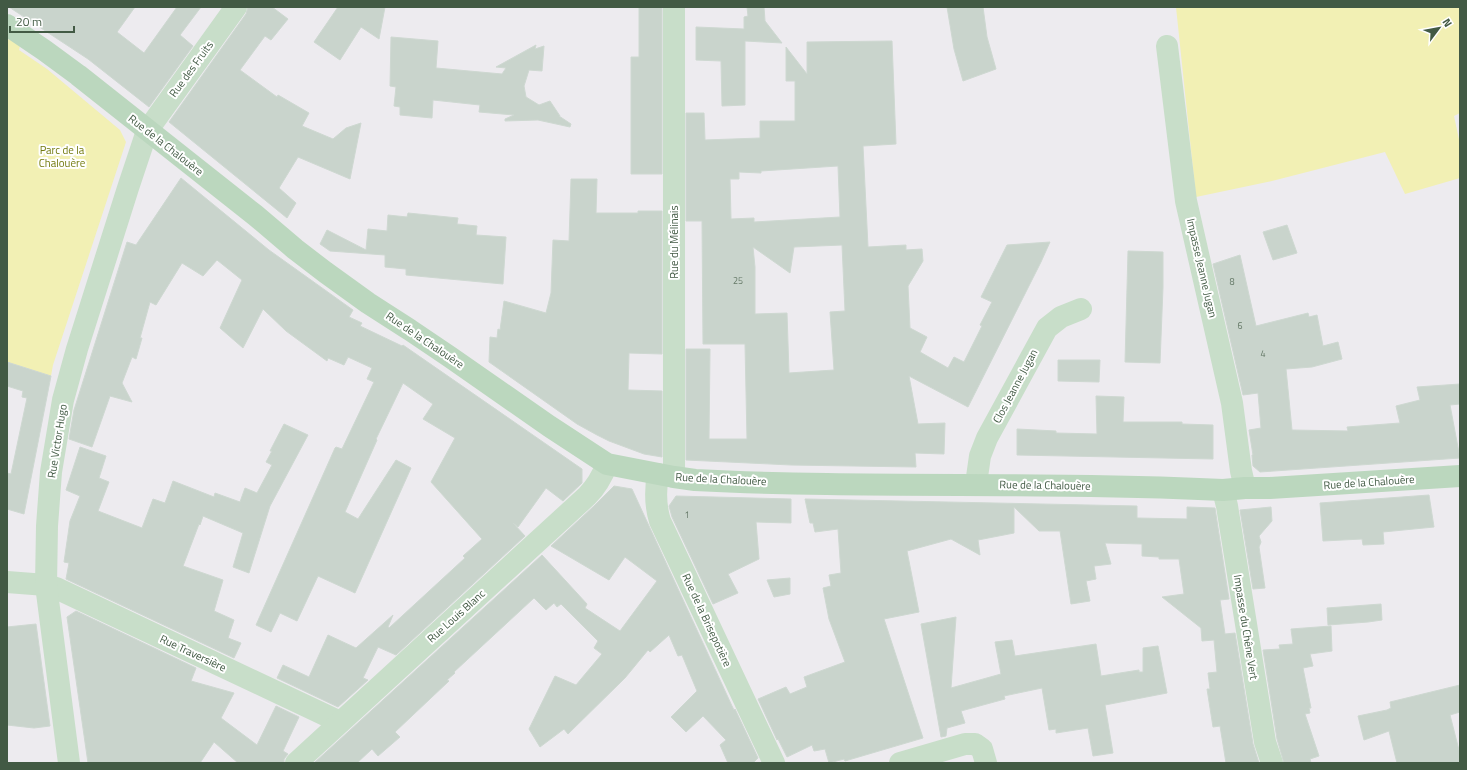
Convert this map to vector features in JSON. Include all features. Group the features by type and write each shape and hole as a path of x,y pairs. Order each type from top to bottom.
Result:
{"street":[{"name":"Rue des Fruits","path":"147,131 236,7"},
{"name":"Rue du Mélinais","path":"666,476 674,7"},
{"name":"Rue de la Chalouère","path":"7,26 56,58 147,131 256,215 295,249 325,272 368,303 607,464 624,466 666,476 721,481 839,484 976,484 1223,490 1460,476"},
{"name":"Impasse Jeanne Jugan","path":"1167,46 1186,201 1232,403 1241,471 1245,488"},
{"name":"Rue Victor Hugo","path":"69,763 46,585 47,526 51,472 63,400 77,349 147,131"},
{"name":"Clos Jeanne Jugan","path":"976,484 980,456 987,438 1042,336 1047,328 1057,320 1081,309"},
{"name":"Rue Louis Blanc","path":"296,763 587,496 598,484 607,464"},
{"name":"Rue de la Brisepotière","path":"666,476 656,496 657,510 660,521 774,763"},
{"name":"Impasse du Chêne Vert","path":"1223,490 1227,506 1265,742 1272,763"},
{"name":"Rue Traversière","path":"7,582 46,585 56,588 340,722"},
{"path":"900,763 965,744 975,744 982,749 986,763"}],"green space":[{"path":"1176,7 1460,7 1460,113 1454,116 1460,144 1460,178 1405,194 1385,152 1272,181 1196,197"},
{"name":"Parc de la Chalouère","path":"9,39 20,46 19,50 47,69 120,130 126,142 53,365 51,376 7,362 7,41"}],"building":[{"path":"9,7 135,7 117,32 144,53 177,7 201,7 180,35 193,46 149,107 88,59"},
{"path":"248,7 272,7 288,19 271,40 265,36 240,70 277,97 278,95 309,113 302,126 333,139 346,128 361,123 350,179 298,157 279,188 296,203 287,218 169,122 246,14"},
{"path":"338,7 385,7 379,39 361,27 340,60 314,42"},
{"path":"639,7 662,7 662,174 631,174 631,57 639,57"},
{"path":"747,7 764,7 765,21 782,43 745,41 745,105 722,106 721,61 696,60 696,27 744,29 744,17 748,16"},
{"path":"947,7 983,7 987,37 996,69 963,81 954,49"},
{"path":"391,37 438,41 436,68 502,74 506,68 496,67 536,45 535,49 544,46 542,71 529,70 524,86 526,97 539,105 550,101 559,116 571,124 570,127 538,120 505,121 505,119 514,115 479,112 480,105 433,100 432,118 400,115 400,107 394,106 396,87 390,86"},
{"path":"892,41 896,144 863,146 868,247 906,245 906,250 922,249 923,261 908,286 910,328 927,337 920,352 948,368 954,357 964,362 992,302 981,297 1007,245 1050,242 968,407 909,376 918,424 945,423 944,454 915,453 916,467 791,465 686,460 686,349 710,349 709,439 747,439 745,344 703,344 702,221 686,221 686,113 704,113 705,140 760,138 760,121 795,121 795,81 786,81 786,47 807,74 807,42","holes":["838,166 840,217 754,222 754,218 731,219 730,179 739,179 739,172 761,173 761,171","842,245 845,311 830,312 834,370 789,373 787,313 755,314 755,267 753,247 790,273 794,247"]},
{"path":"181,178 269,250 353,310 349,317 362,323 360,326 402,346 403,345 582,469 582,483 563,501 546,488 518,527 513,523 525,536 396,655 378,647 363,678 368,680 338,707 277,678 283,665 309,677 328,635 356,648 393,615 388,627 389,628 465,558 463,556 482,539 431,482 455,438 423,419 433,404 403,383 376,439 377,440 345,512 358,519 396,460 411,468 355,593 318,576 297,621 280,613 271,632 256,625 335,448 342,449 374,382 367,379 372,368 348,357 344,365 328,358 327,361 286,331 263,309 243,348 220,328 242,280 217,260 203,276 182,263 156,305 150,302 136,359 132,357 122,383 132,402 110,396 92,447 69,439 74,410 127,242 136,245"},
{"path":"571,179 597,179 596,213 638,213 638,211 662,211 662,354 629,353 628,390 662,391 662,457 644,454 597,435 577,424 489,362 490,337 497,338 498,329 500,330 504,301 546,313 551,293 553,240 569,241"},
{"path":"408,213 458,218 457,224 477,226 476,235 506,237 503,284 406,275 406,269 385,267 385,255 330,251 320,244 327,230 366,250 368,229 387,231 388,215 407,217"},
{"path":"1287,225 1297,253 1273,260 1263,232"},
{"path":"1128,251 1163,252 1160,363 1125,362"},
{"path":"1240,255 1256,326 1308,313 1309,317 1317,315 1323,346 1338,342 1342,359 1312,367 1286,369 1292,430 1348,431 1347,427 1400,423 1396,406 1420,400 1417,387 1460,384 1460,404 1450,405 1460,458 1260,472 1253,466 1253,455 1249,430 1261,428 1258,393 1243,395 1213,264"},
{"path":"1058,360 1100,360 1099,382 1058,381"},
{"path":"7,362 51,376 24,514 7,509 7,473 11,474 27,398 22,397 23,391 7,386"},
{"path":"1096,396 1124,397 1123,422 1182,422 1182,424 1213,425 1213,459 1017,455 1017,429 1056,431 1056,433 1097,434"},
{"path":"284,424 308,435 270,506 249,573 233,567 243,533 203,516 183,566 223,580 214,611 234,620 228,638 241,643 234,658 66,579 69,563 64,562 70,521 80,496 66,490 80,447 106,456 99,478 109,482 98,511 142,528 153,499 165,503 173,481 214,497 215,493 240,502 245,488 257,493 272,465 266,462"},
{"path":"614,486 632,489 732,706 734,710 735,709 758,758 753,763 728,763 720,745 726,740 703,716 686,732 671,717 697,691 682,655 678,656 669,635 650,652 648,650 625,678 568,734 564,729 540,747 529,729 555,676 576,685 602,654 594,648 598,641 561,604 557,607 554,603 546,610 534,598 454,672 455,673 447,680 449,681 395,732 400,737 378,756 372,749 357,763 314,763 542,555 587,604 585,608 620,631 657,581 625,557 609,580 551,546"},
{"path":"1429,495 1434,527 1383,532 1384,544 1363,545 1362,539 1323,541 1320,503"},
{"path":"676,496 791,499 791,523 756,522 759,559 728,574 738,593 713,604 672,517 669,506"},
{"path":"805,499 1137,506 1137,518 1187,519 1187,507 1215,508 1229,599 1220,600 1225,634 1235,633 1253,744 1259,763 1226,763 1220,726 1213,727 1207,689 1210,689 1208,673 1217,672 1214,640 1202,641 1201,628 1162,597 1184,594 1179,559 1159,559 1159,557 1142,556 1142,544 1105,543 1111,564 1094,566 1096,579 1086,581 1090,601 1071,604 1060,531 1039,531 1014,507 1014,533 978,540 980,555 951,539 907,551 919,612 884,619 923,738 845,761 844,759 829,763 825,749 814,751 812,745 787,757 778,739 777,740 758,699 786,687 790,694 807,687 804,677 845,662 829,619 823,588 831,586 829,575 841,573 838,529 815,532 813,523 810,523"},
{"path":"1271,507 1272,521 1259,536 1261,542 1259,547 1265,588 1253,589 1240,510"},
{"path":"790,578 790,594 774,597 767,580"},
{"path":"1381,604 1382,620 1328,625 1327,608"},
{"path":"76,611 196,668 191,681 234,693 221,718 257,745 276,706 299,717 283,751 288,754 284,759 284,763 238,763 214,742 200,763 88,763 67,617"},
{"path":"956,617 951,688 1001,674 995,642 1012,640 1015,656 1096,644 1101,676 1139,670 1139,672 1143,672 1143,648 1158,646 1167,693 1105,705 1113,753 1093,756 1088,728 1056,733 1056,729 1049,730 1042,688 1004,696 1005,699 961,711 965,723 947,728 946,736 941,737 921,624"},
{"path":"36,624 50,726 34,728 7,725 7,627"},
{"path":"1331,626 1332,651 1310,654 1313,666 1303,668 1311,708 1309,708 1310,713 1305,714 1319,756 1310,759 1311,763 1284,763 1277,739 1263,650 1280,649 1279,645 1293,644 1291,629"},
{"path":"1460,685 1460,712 1450,715 1460,754 1460,763 1397,763 1389,731 1364,740 1358,716 1387,710 1391,708 1390,702"}]}
